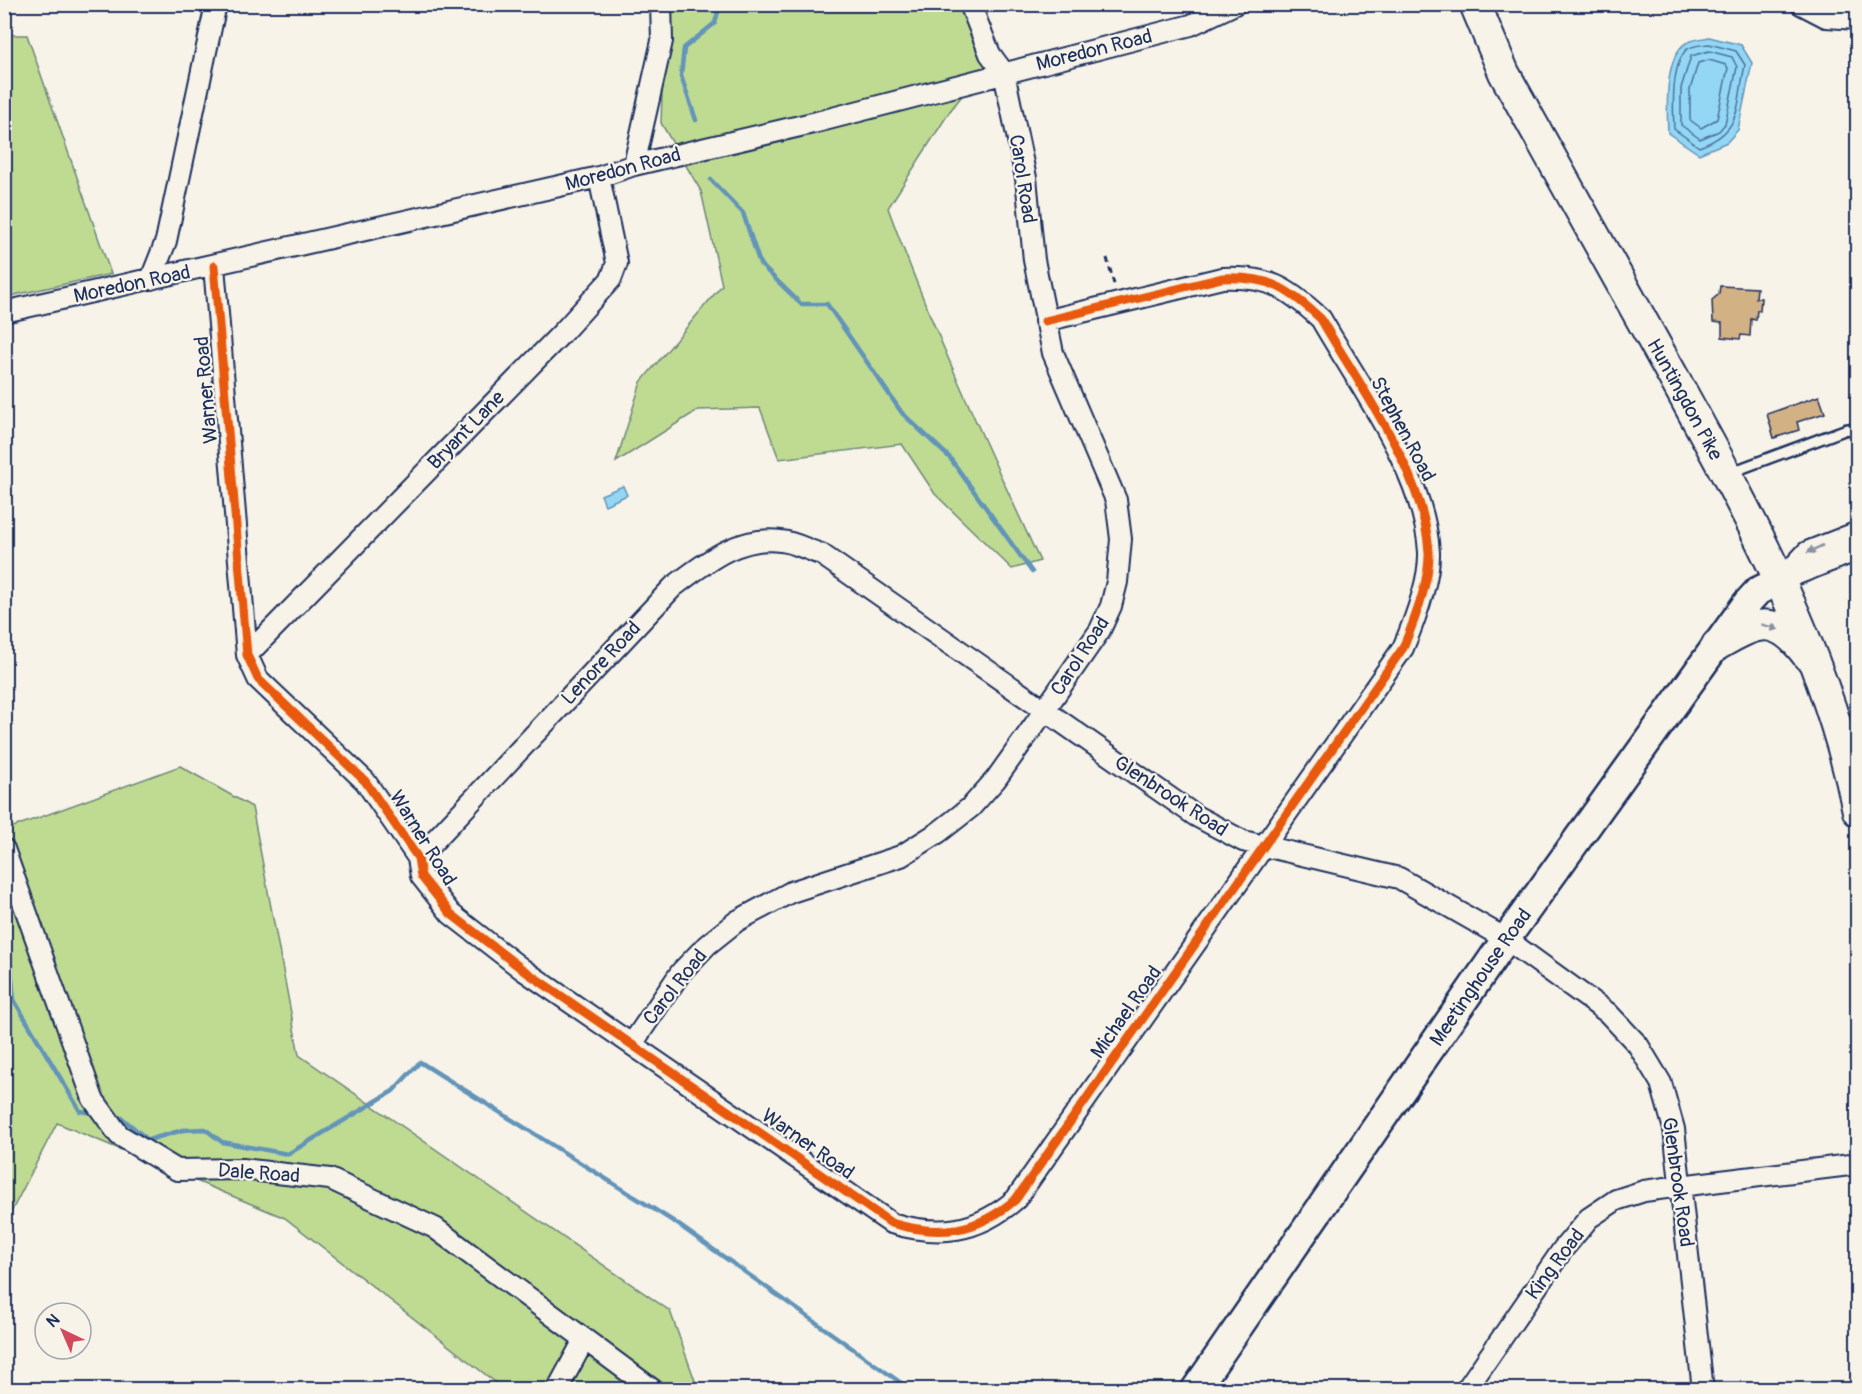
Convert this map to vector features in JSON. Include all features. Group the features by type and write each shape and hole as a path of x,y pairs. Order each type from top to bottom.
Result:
{"main road":[{"name":"Huntingdon Pike","path":"1475,4 1504,73 1727,474 1781,580 1816,667 1838,731 1857,811"},
{"path":"1717,645 1756,624 1772,626 1792,637 1816,667"}],"street":[{"path":"151,279 166,241 216,4"},
{"path":"634,165 662,42 661,4"},
{"path":"970,4 990,54 1004,73"},
{"name":"Moredon Road","path":"4,312 599,177 634,165 817,122 1191,26 1235,4"},
{"path":"1801,4 1826,17 1857,20"},
{"name":"Carol Road","path":"632,1044 681,972 707,945 762,905 791,892 901,856 939,832 971,807 996,780 1100,630 1111,606 1117,582 1121,539 1116,500 1053,353 1034,260 1026,178 1004,73"},
{"name":"Bryant Lane","path":"247,655 562,333 611,279 617,263 599,177"},
{"name":"Warner Road","path":"214,266 247,655 258,679 365,782 418,858 421,876 451,914 522,969 891,1223 921,1232 980,1224 999,1213 1016,1199"},
{"name":"Stephen Road","path":"1045,321 1222,278 1251,277 1281,287 1303,301 1321,318 1405,466 1420,503 1429,554 1419,611 1403,648 1264,846"},
{"path":"1781,580 1807,552 1857,532"},
{"name":"Lenore Road","path":"418,858 673,587 717,553 750,542 781,541 820,554"},
{"path":"1781,580 1857,550"},
{"name":"Glenbrook Road","path":"820,554 1196,816 1244,842 1399,878 1506,939 1608,1013 1638,1045 1661,1083 1674,1129 1703,1389"},
{"name":"Meetinghouse Road","path":"1195,1389 1506,939 1717,645 1758,591 1781,580"},
{"name":"Michael Road","path":"1016,1199 1264,846"},
{"name":"Dale Road","path":"4,849 93,1099 120,1135 177,1170 242,1169 330,1179 435,1228 653,1389"},
{"name":"King Road","path":"1466,1389 1563,1249 1589,1218 1616,1200 1644,1191 1857,1164"},
{"path":"557,1389 584,1340"}],"lane":[{"path":"1727,474 1847,429 1857,431"}],"path":[{"path":"1107,258 1117,293"}],"green space":[{"path":"665,5 964,5 986,65 950,111 888,208 941,342 1040,561 1012,569 935,494 902,444 779,459 760,408 698,410 616,462 641,382 722,285 701,191 661,123"},
{"path":"5,35 27,35 111,274 5,297"},
{"path":"180,766 252,807 299,1055 670,1311 698,1389 504,1389 285,1218 57,1123 5,1224 5,830"}],"water":[{"path":"1709,37 1741,45 1752,63 1738,130 1727,142 1699,154 1668,133 1668,85 1670,72 1679,50 1686,43"},
{"path":"623,486 627,495 605,505 601,495"}],"building":[{"path":"1720,286 1757,288 1756,298 1761,298 1760,311 1757,310 1756,320 1751,319 1750,336 1741,335 1740,339 1722,337 1722,323 1713,322 1712,300 1719,294"},
{"path":"1819,396 1825,413 1797,422 1799,430 1774,438 1767,414"}],"waterway":[{"path":"696,120 681,76 684,48 715,23 720,4"},
{"path":"711,180 743,213 760,264 801,304 827,304 902,413 950,458 1032,572"},
{"path":"4,931 9,946 14,1000 80,1111 97,1114"},
{"path":"114,1117 122,1118 148,1140 183,1130 205,1129 222,1142 288,1154 393,1091 420,1062 676,1223 911,1390"}],"cycle path":[{"path":"214,266 247,655 258,679 365,781 418,858 421,876 451,914 522,969 891,1223 925,1230 941,1231 972,1225 987,1219 1016,1199 1403,648 1421,601 1429,563 1425,522 1416,491 1388,431 1321,319 1287,291 1252,279 1222,278 1045,321"}]}
